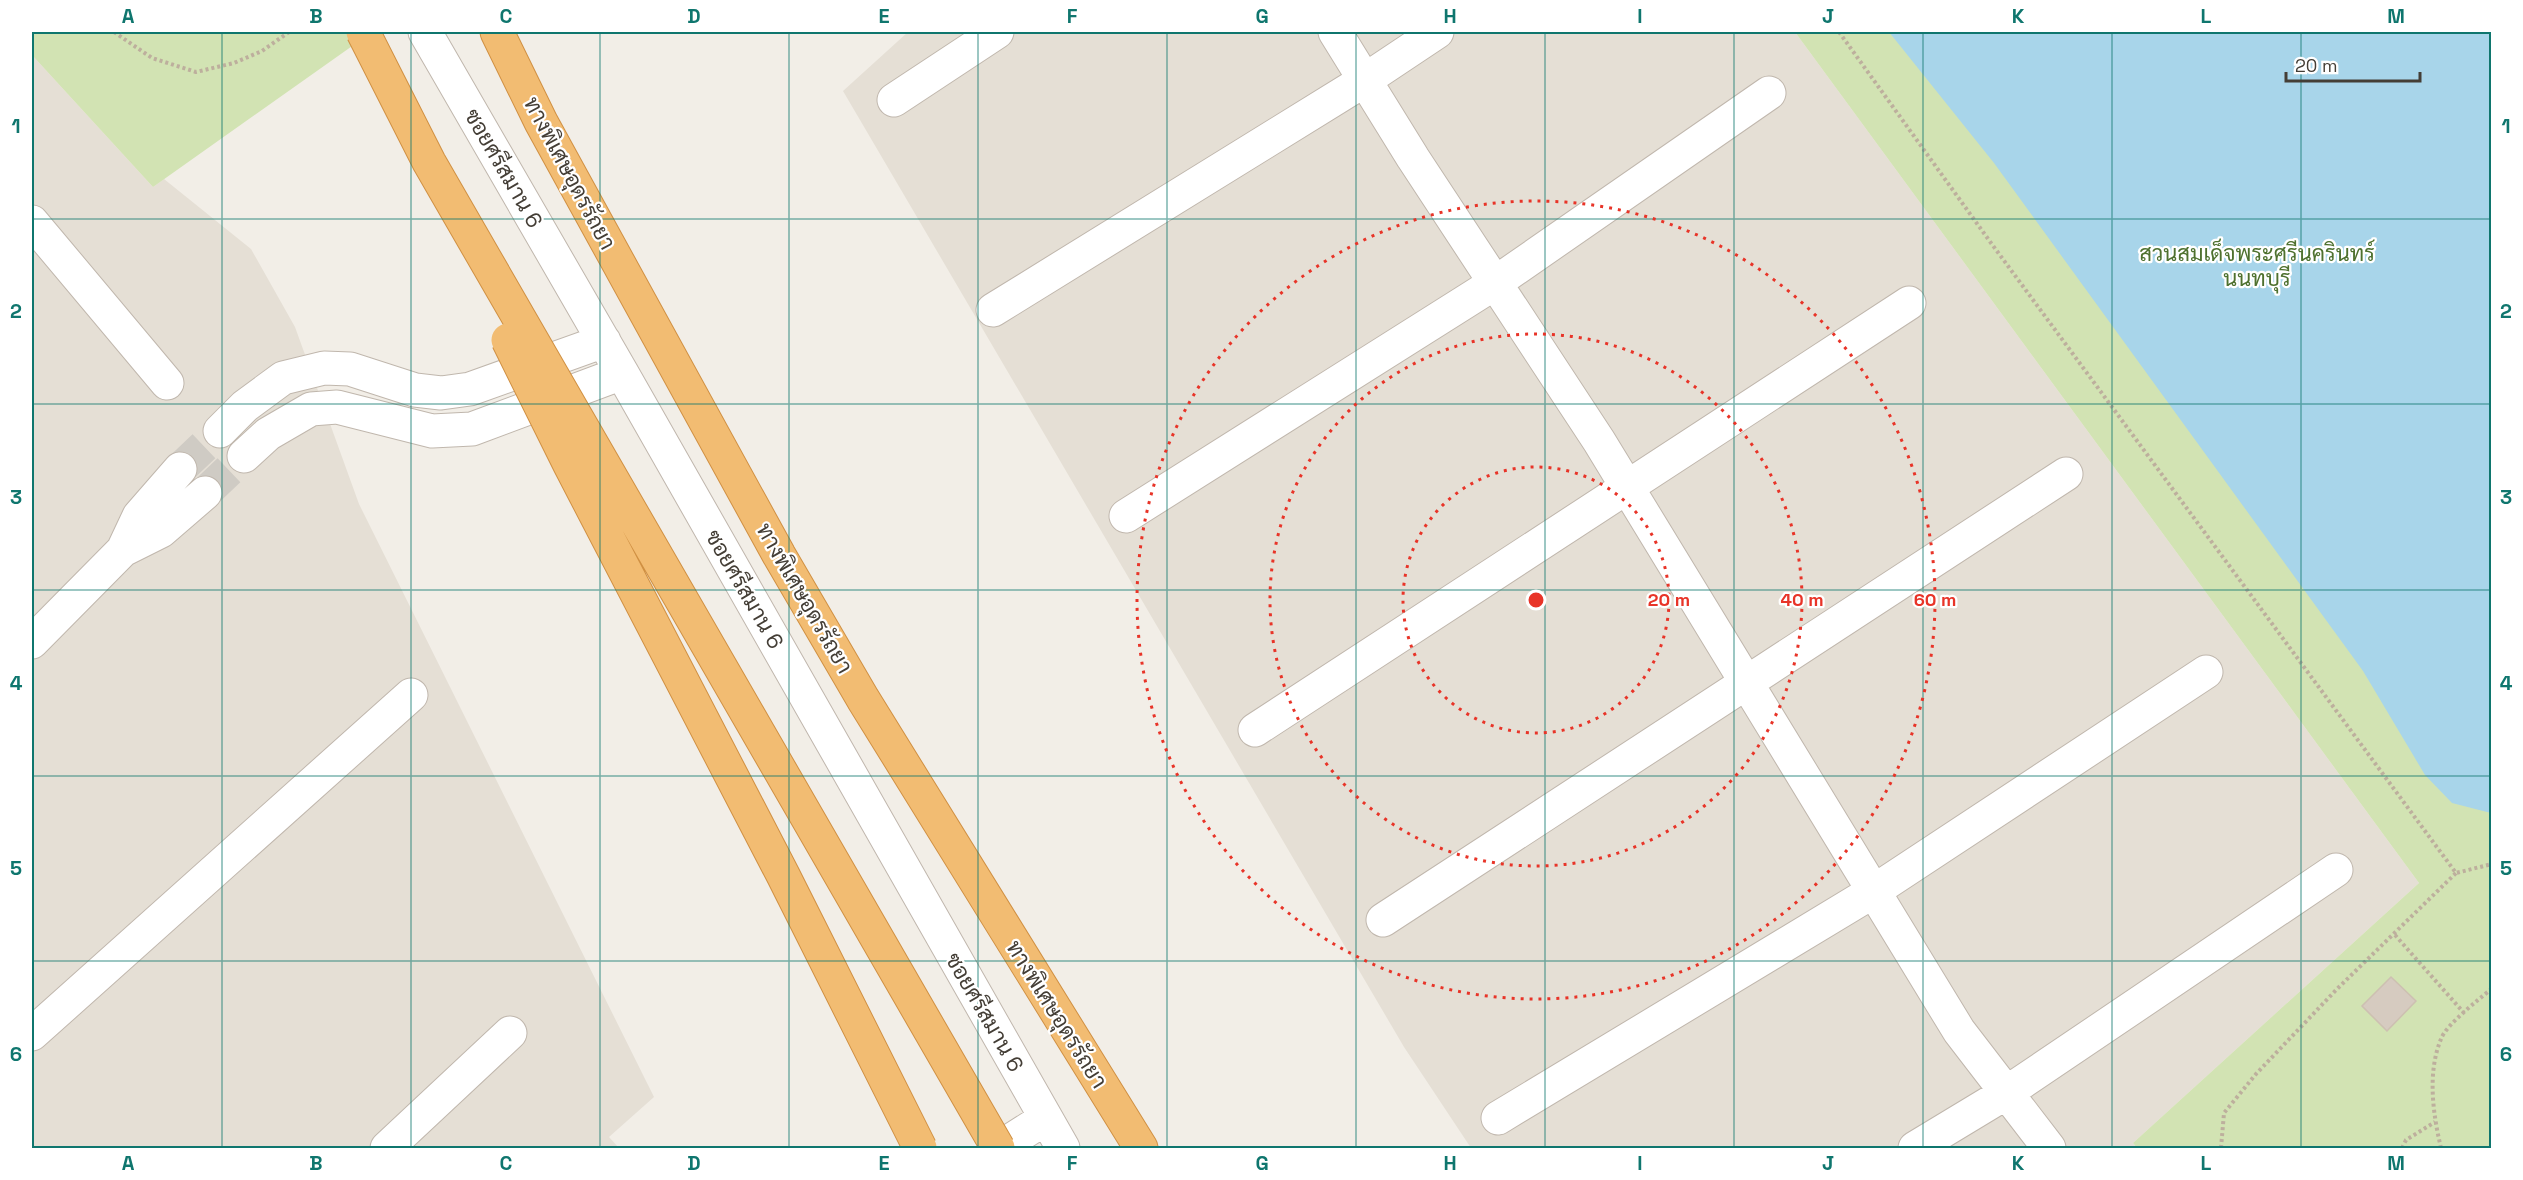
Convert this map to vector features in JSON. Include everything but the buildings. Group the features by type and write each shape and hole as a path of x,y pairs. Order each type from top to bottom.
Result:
{"highway":[{"path":"363,32 429,162 999,1149"},
{"name":"ทางพิเศษอุดรรัถยา","path":"497,32 541,122 791,576 863,699 1139,1144"},
{"path":"429,162 486,294 570,465 783,875 920,1149"}],"street":[{"name":"ซอยศรีสมาน 6","path":"425,32 604,341 1064,1149"},
{"path":"894,100 997,32"},
{"path":"1335,32 1628,487 1959,1031 2049,1149"},
{"path":"993,310 1365,80 1437,32"},
{"path":"1126,516 1495,283 1769,93"},
{"path":"32,222 167,383"},
{"path":"1255,730 1909,303"},
{"path":"220,431 245,406 283,378 324,368 351,369 416,390 441,393 470,389 604,341"},
{"path":"244,456 268,434 311,409 337,407 432,431 472,429 622,373"},
{"path":"245,406 268,434"},
{"path":"123,550 139,516 180,469"},
{"path":"1383,920 2066,474"},
{"path":"32,642 123,550 160,531 205,493"},
{"path":"1498,1118 1874,891 2206,672"},
{"path":"32,1034 411,695"},
{"path":"1915,1149 2006,1093 2336,870"},
{"path":"387,1149 510,1033"},
{"path":"999,1149 1046,1118"}],"path":[{"path":"114,32 152,58 196,72 234,63 262,51 289,32"},
{"path":"1839,32 1991,243 2456,873"},
{"path":"2221,1149 2224,1113 2256,1074 2337,989 2395,935 2456,873 2492,864"},
{"path":"2395,935 2464,1012"},
{"path":"2441,1149 2435,1122 2432,1077 2441,1037 2464,1012 2490,990"},
{"path":"2402,1149 2406,1140 2435,1122"}],"shaded area":[{"path":"908,32 1795,32 2419,883 2133,1143 2137,1148 1471,1148 1404,1047 843,91"},
{"path":"32,55 153,187 164,179 251,249 295,327 359,504 654,1097 609,1137 619,1148 32,1148"}],"green space":[{"path":"32,32 372,32 153,187 32,55"},
{"name":"สวนสมเด็จพระศรีนครินทร์ นนทบุรี","path":"1795,32 2491,32 2491,1148 2137,1148 2133,1143 2419,883"}],"water":[{"name":"สวนสมเด็จพระศรีนครินทร์ นนทบุรี","path":"1889,32 2491,32 2491,813 2452,803 2425,775 2363,671 1994,163"}],"tunnel":[{"path":"180,469 220,431"},
{"path":"205,493 244,456"}]}
